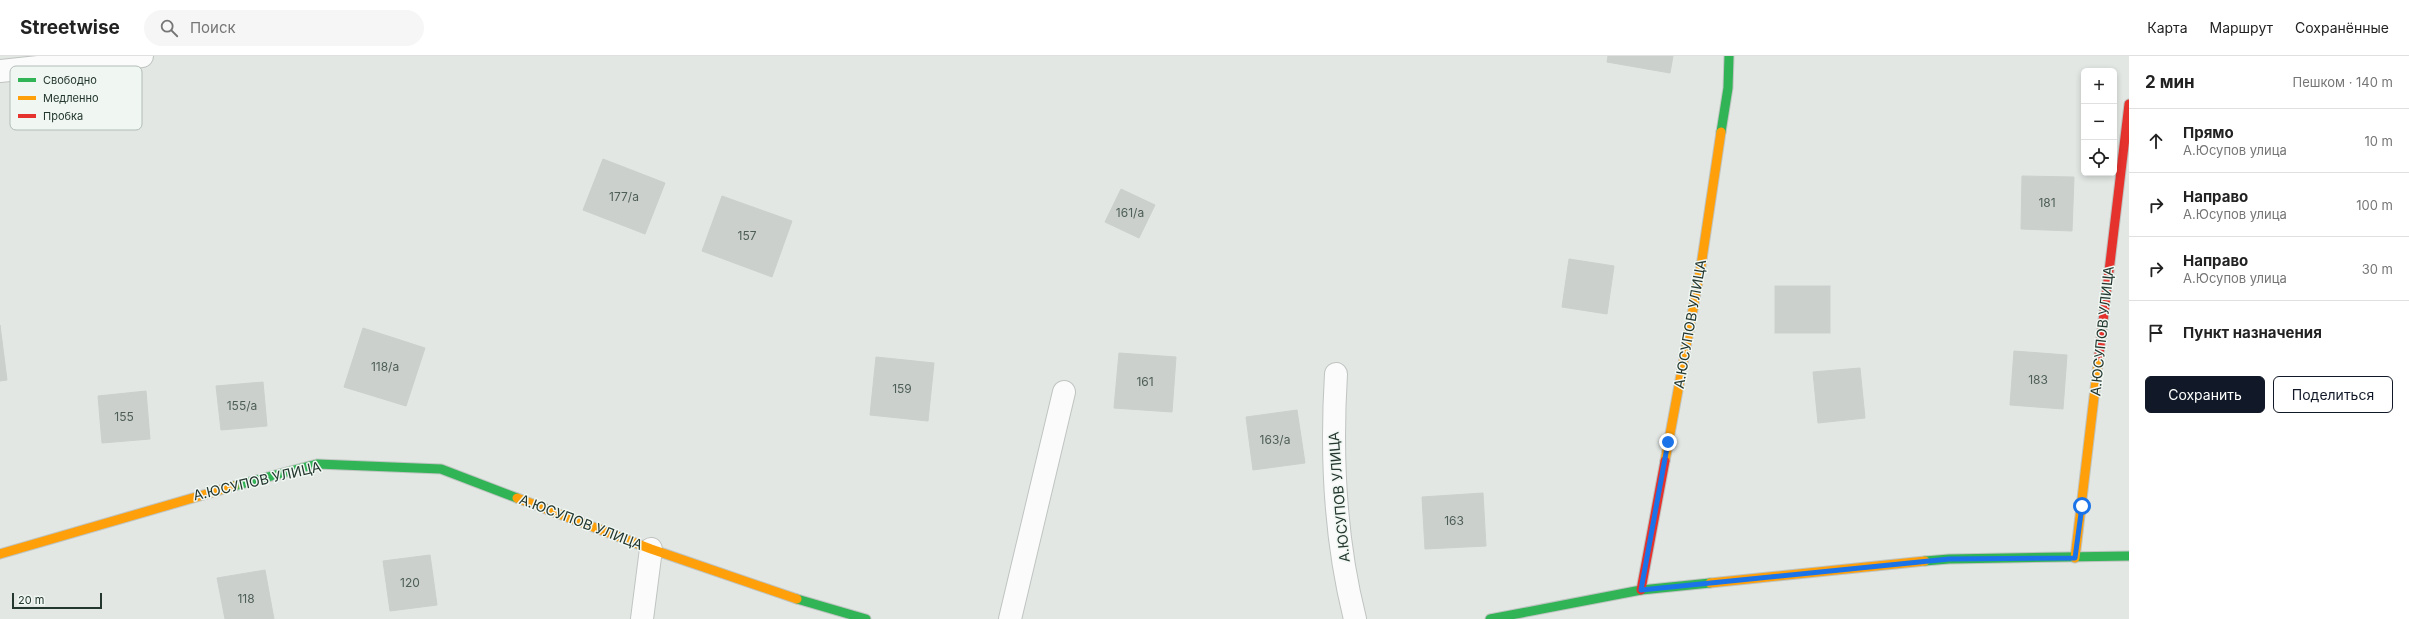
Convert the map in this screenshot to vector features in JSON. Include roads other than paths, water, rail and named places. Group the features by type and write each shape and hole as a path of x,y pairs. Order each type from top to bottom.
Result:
{"street":[{"path":"47,66 142,56"},
{"name":"А.ЮСУПОВ УЛИЦА","path":"1641,590 1701,266 1728,88 1729,56"},
{"path":"0,71 10,70"},
{"name":"А.ЮСУПОВ УЛИЦА","path":"2075,558 2129,104"},
{"name":"А.ЮСУПОВ УЛИЦА","path":"1336,374 1332,430 1340,537 1356,619"},
{"path":"1010,619 1064,392"},
{"name":"А.ЮСУПОВ УЛИЦА","path":"0,554 198,494 317,464 441,469 651,549 769,591 866,619"},
{"name":"А.ЮСУПОВ УЛИЦА","path":"642,619 651,549"},
{"path":"1490,619 1641,590 1949,559 2129,556"}]}
